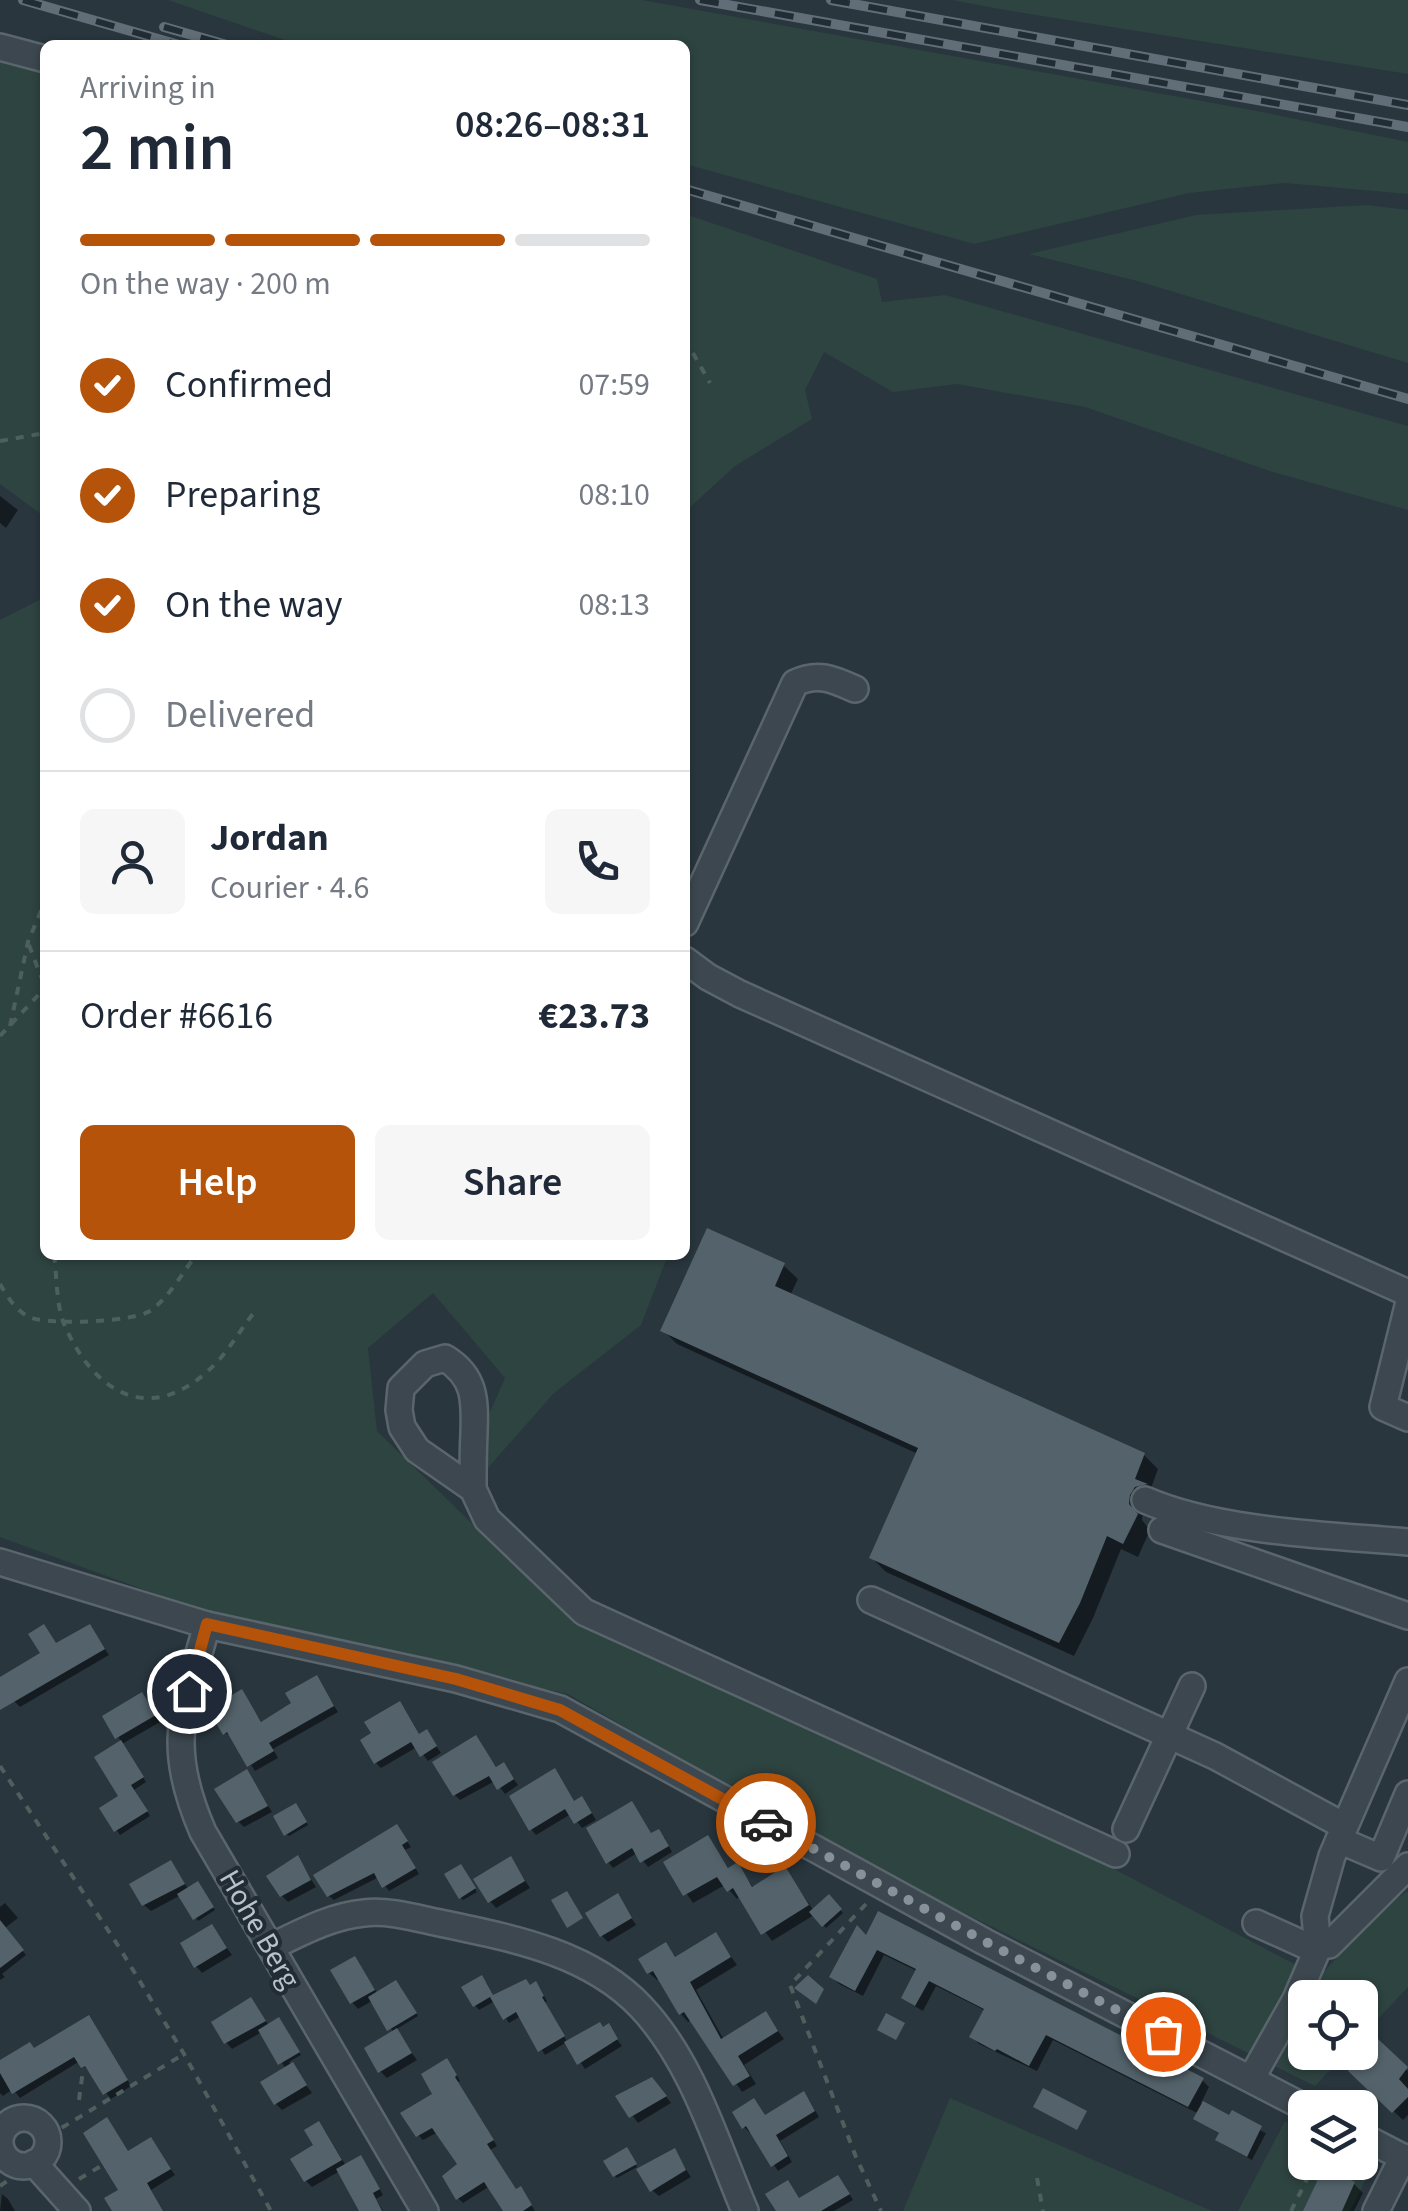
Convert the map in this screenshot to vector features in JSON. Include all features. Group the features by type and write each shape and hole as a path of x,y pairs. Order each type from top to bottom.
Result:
{"street":[{"path":"0,47 40,58"},
{"path":"690,911 795,683 826,676 854,689"},
{"path":"690,964 740,994 1408,1293"},
{"path":"1408,1306 1383,1408 1408,1418"},
{"path":"474,1489 417,1450 402,1427 402,1388 424,1364 445,1358 470,1380 476,1405 474,1489 487,1519 584,1612 1116,1854"},
{"path":"1144,1500 1217,1520 1408,1542"},
{"path":"1162,1530 1408,1616"},
{"path":"0,1562 207,1624 456,1679 560,1710 882,1886 1288,2099"},
{"path":"871,1600 1215,1756 1381,1858 1408,1794"},
{"name":"Hohe Berg","path":"207,1624 180,1726 181,1766 189,1800 203,1832 424,2211"},
{"path":"1251,2079 1296,1999 1318,1948 1315,1916 1342,1833 1408,1681"},
{"path":"1126,1829 1192,1686"},
{"path":"1256,1923 1291,1940 1318,1948 1329,1945 1408,1866"},
{"path":"271,1947 324,1923 365,1912 397,1914 493,1934 578,1961 611,1980 641,2007 666,2038 688,2077 745,2211"},
{"path":"31,2118 44,2127 48,2136 45,2154 34,2164 22,2165 8,2159 1,2148 3,2124 31,2118"},
{"path":"1376,2211 1405,2159 1378,2145"},
{"path":"34,2164 77,2211"}],"path":[{"path":"690,348 710,383"},
{"path":"0,441 40,434"},
{"path":"10,1026 28,942 40,913"},
{"path":"28,942 40,974"},
{"path":"0,1036 40,993"},
{"path":"55,1260 63,1322 103,1384 136,1398 178,1391 198,1377 218,1360 256,1310"},
{"path":"0,1284 10,1300 30,1318 63,1322 149,1312 192,1260"},
{"path":"0,1766 184,2054 271,2211"},
{"path":"881,2211 790,1986 882,1886"},
{"path":"48,2136 184,2054"},
{"path":"79,2100 83,2070"},
{"path":"1037,2178 1043,2211"},
{"path":"1291,2211 1306,2180"}],"green space":[{"path":"168,0 642,0 1408,142 1408,194 1285,183 1189,193 974,244 690,165 690,40 284,40"},
{"path":"952,0 1408,0 1408,74 1005,10"},
{"path":"0,59 40,70 40,513 0,484"},
{"path":"1367,205 1408,210 1408,363 1141,282 1029,254 1196,215"},
{"path":"690,216 877,279 882,302 945,295 1408,426 1408,510 1273,472 1085,407 957,384 893,392 824,352 805,390 812,419 735,466 690,507"},
{"path":"40,600 40,1260 666,1260 641,1325 554,1393 479,1478 483,1428 505,1378 433,1293 368,1348 377,1431 530,1580 606,1633 987,1802 1319,1977 1385,1906 1408,1891 1408,1987 1378,2019 1378,1980 1288,1980 1288,2070 1330,2070 1315,2086 846,1855 568,1694 213,1615 0,1537 0,620"},
{"path":"950,2098 1212,2211 903,2211"},
{"path":"1285,2121 1288,2180 1366,2180 1350,2211 1238,2211"}],"building":[{"path":"707,1228 785,1263 775,1286 1145,1453 1135,1479 1148,1484 1135,1487 1130,1495 1129,1504 1138,1514 1123,1544 1107,1536 1059,1643 869,1558 918,1448 660,1331"},
{"path":"44,1624 56,1643 90,1624 105,1649 0,1710 0,1677 40,1653 28,1634"},
{"path":"317,1675 334,1706 269,1743 274,1751 247,1767 208,1709 242,1689 261,1722 291,1703 285,1693"},
{"path":"142,1692 156,1715 115,1739 102,1716"},
{"path":"400,1701 419,1734 427,1729 437,1746 420,1757 411,1742 374,1764 360,1740 371,1733 364,1722"},
{"path":"476,1735 496,1767 504,1762 514,1779 497,1790 489,1776 453,1796 432,1762"},
{"path":"121,1740 144,1777 131,1785 148,1811 114,1832 99,1808 118,1796 94,1757"},
{"path":"555,1768 574,1801 582,1796 592,1813 574,1824 565,1809 529,1831 509,1796"},
{"path":"247,1769 268,1806 236,1823 214,1789"},
{"path":"632,1801 651,1833 659,1829 669,1846 640,1863 632,1848 606,1864 586,1828"},
{"path":"296,1803 307,1822 284,1836 273,1816"},
{"path":"397,1824 408,1841 402,1845 416,1868 382,1888 374,1873 327,1897 313,1875"},
{"path":"708,1835 728,1868 738,1862 752,1887 785,1866 809,1905 761,1935 733,1888 727,1892 717,1877 683,1896 663,1862"},
{"path":"298,1855 311,1880 280,1897 266,1876"},
{"path":"511,1856 525,1881 488,1903 473,1879"},
{"path":"171,1860 185,1884 142,1906 129,1884"},
{"path":"461,1864 476,1888 459,1899 444,1874"},
{"path":"198,1881 214,1907 193,1920 177,1894"},
{"path":"567,1891 583,1918 567,1928 551,1900"},
{"path":"618,1893 632,1918 600,1937 585,1913"},
{"path":"829,1894 842,1909 822,1927 809,1912"},
{"path":"878,1911 1204,2078 1188,2107 1046,2035 1029,2066 995,2051 969,2037 984,2009 929,1981 915,2006 901,1998 916,1969 877,1950 855,1991 829,1977 857,1925 866,1935"},
{"path":"0,1920 24,1950 0,1968"},
{"path":"212,1924 227,1948 194,1968 180,1943"},
{"path":"716,1932 731,1957 690,1982 721,2039 766,2011 778,2031 738,2056 750,2076 733,2086 684,2012 679,2015 653,1971 647,1974 638,1959 666,1942 675,1957"},
{"path":"355,1956 375,1990 350,2004 330,1970"},
{"path":"482,1975 493,1995 526,1979 530,1985 536,1981 565,2036 538,2052 516,2012 503,2020 490,1997 473,2007 461,1987"},
{"path":"808,1975 824,1989 816,2004 794,1988"},
{"path":"396,1980 417,2013 387,2031 368,1997"},
{"path":"251,1997 266,2021 224,2044 211,2022"},
{"path":"886,2013 905,2023 896,2040 877,2030"},
{"path":"89,2015 128,2080 103,2095 85,2066 81,2068 74,2057 12,2094 0,2073 0,2060 30,2042 34,2048"},
{"path":"279,2017 300,2052 278,2065 258,2030"},
{"path":"600,2022 603,2027 609,2023 618,2039 577,2065 564,2042"},
{"path":"397,2028 412,2053 378,2073 364,2048"},
{"path":"1378,2039 1408,2067 1399,2079 1408,2089 1408,2097 1392,2113 1378,2100 1378,2090 1368,2090 1348,2071 1378,2070"},
{"path":"447,2058 494,2140 487,2144 516,2189 521,2186 532,2205 523,2211 503,2211 484,2182 456,2200 442,2176 457,2164 432,2128 416,2137 400,2113 432,2094 421,2074"},
{"path":"293,2062 307,2085 274,2105 260,2082"},
{"path":"652,2077 667,2096 629,2118 615,2096"},
{"path":"1043,2088 1087,2111 1077,2130 1033,2107"},
{"path":"804,2091 815,2111 776,2135 788,2156 771,2167 746,2126 742,2129 732,2112 754,2098 765,2115"},
{"path":"1203,2101 1229,2115 1232,2110 1262,2126 1247,2157 1215,2140 1219,2133 1193,2119"},
{"path":"107,2117 128,2151 151,2137 171,2169 147,2183 163,2211 112,2211 104,2198 118,2190 83,2133"},
{"path":"319,2121 342,2160 304,2182 290,2159 313,2145 304,2130"},
{"path":"627,2147 637,2164 613,2177 603,2161"},
{"path":"675,2148 686,2170 650,2192 636,2169"},
{"path":"361,2155 380,2189 373,2193 382,2211 359,2211 336,2169"},
{"path":"838,2175 850,2194 821,2211 776,2211 765,2194 788,2180 799,2198"},
{"path":"1318,2180 1355,2182 1342,2211 1303,2211"}],"railway":[{"path":"23,0 162,40"},
{"path":"700,0 1408,127"},
{"path":"831,0 1408,105"},
{"path":"164,27 210,40"},
{"path":"690,190 1408,399"}],"way so far":[{"path":"766,1823 1163,2034"}],"route":[{"path":"189,1691 207,1624 456,1679 560,1710 766,1823"}]}
